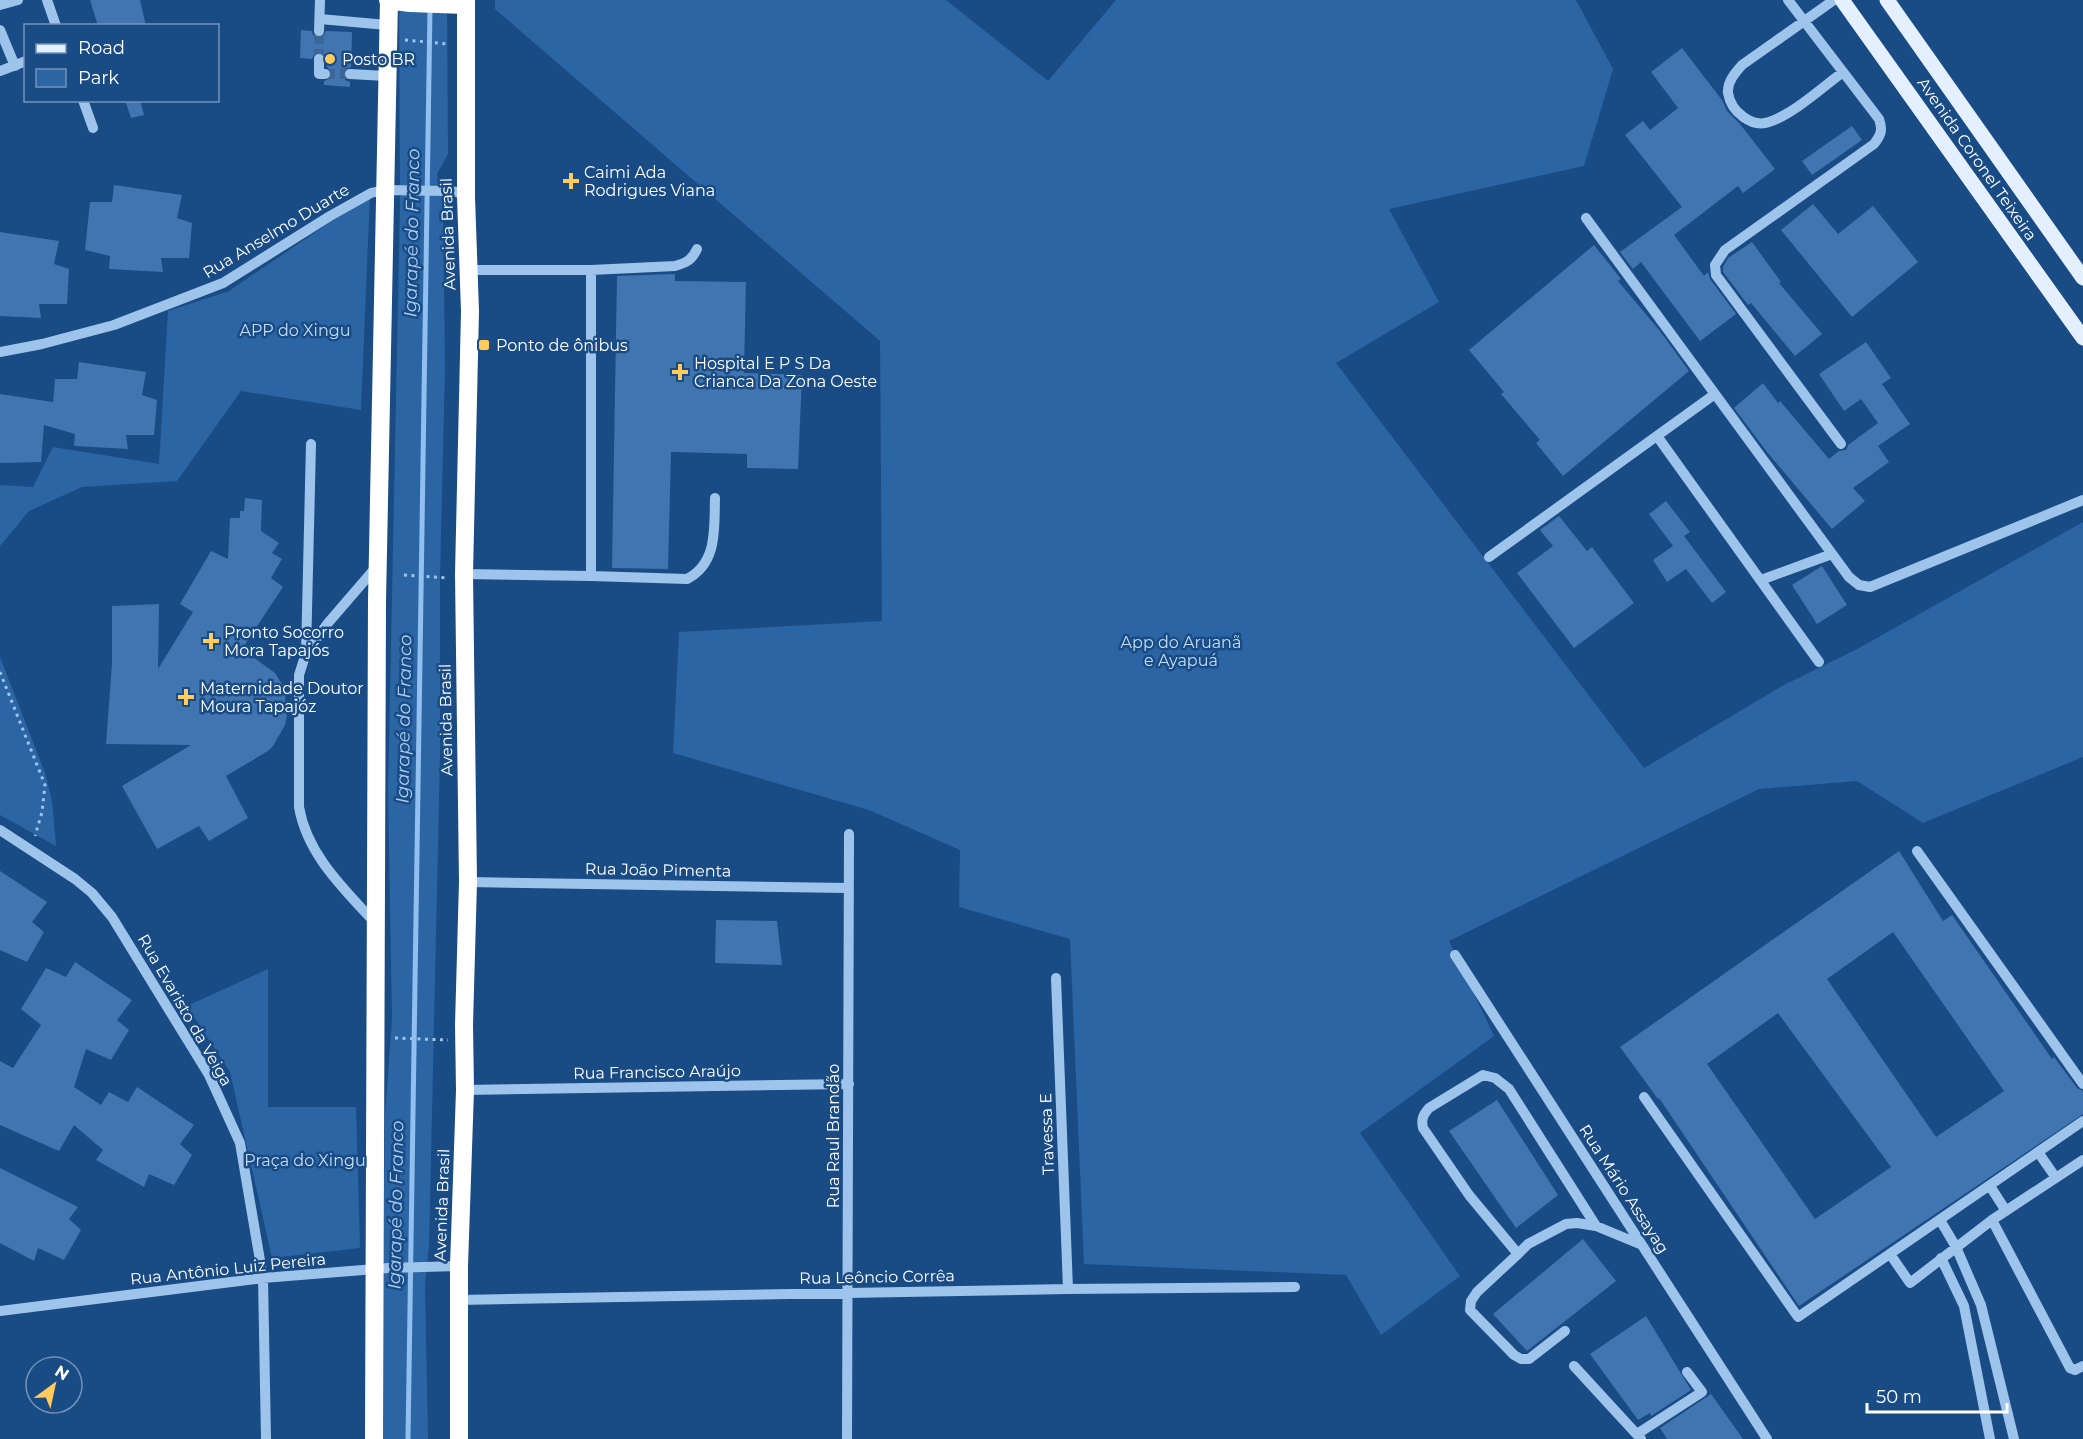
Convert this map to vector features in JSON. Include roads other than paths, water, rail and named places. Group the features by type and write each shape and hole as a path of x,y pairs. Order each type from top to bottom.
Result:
{"highway":[{"path":"374,1439 381,1268 377,925 378,565 390,190 386,76 395,1 438,4 466,2"},
{"name":"Avenida Brasil","path":"459,1439 459,1300 450,1267 465,1090 464,1024 468,882 457,576 470,311 466,197 466,2"}],"main road":[{"name":"Avenida Coronel Teixeira","path":"1842,0 2083,338"},
{"name":"Avenida Coronel Teixeira","path":"1887,0 2083,278"}],"street":[{"path":"46,0 55,24"},
{"path":"319,31 320,0"},
{"path":"1788,0 1879,119 1882,127 1880,136 1874,144 1725,250 1715,265 1716,275 1841,444"},
{"path":"1834,0 1735,72 1728,93 1738,113 1748,121 1760,124 1782,116 1843,72"},
{"path":"320,19 391,32"},
{"path":"0,30 15,66"},
{"path":"319,59 319,74 325,74"},
{"path":"0,71 24,62"},
{"path":"350,74 386,76"},
{"path":"84,102 93,128"},
{"name":"Rua Anselmo Duarte","path":"0,352 114,326 223,283 358,198 390,190 447,191 466,197"},
{"path":"1586,218 1849,577 1859,585 1870,587 2083,500"},
{"path":"469,270 591,270 675,266 685,264 693,257 697,249"},
{"path":"591,270 591,576"},
{"path":"1489,557 1715,394"},
{"path":"1657,436 1819,662"},
{"path":"311,444 306,653 299,675 299,807 302,824 310,842 338,882 377,925"},
{"path":"457,576 687,579 697,574 705,565 714,541 715,498"},
{"path":"1761,580 1832,554"},
{"path":"306,653 328,623 378,565"},
{"name":"Rua Evaristo da Veiga","path":"0,830 31,849 92,893 112,917 209,1075 240,1143 263,1278 266,1439"},
{"name":"Rua Raul Brandão","path":"847,1439 849,834"},
{"path":"1917,850 2083,1084"},
{"name":"Rua João Pimenta","path":"468,882 848,888"},
{"name":"Rua Mário Assayag","path":"1455,955 1767,1439"},
{"name":"Travessa E","path":"1056,978 1068,1288"},
{"path":"1518,1254 1469,1195 1423,1128 1421,1121 1429,1108 1483,1075 1496,1078 1509,1089 1596,1226"},
{"name":"Rua Francisco Araújo","path":"465,1090 849,1084"},
{"path":"1644,1097 1798,1317 2083,1121"},
{"path":"2038,1152 2056,1178"},
{"path":"1890,1254 1910,1283 1992,1220 2083,1160"},
{"path":"1989,1186 2006,1211"},
{"path":"1940,1220 1956,1247 1981,1305 2014,1439"},
{"path":"1992,1220 2070,1368 2079,1369 2083,1366"},
{"path":"1565,1331 1529,1359 1521,1359 1514,1355 1470,1310 1471,1301 1477,1292 1528,1244 1566,1224 1596,1226 1642,1245"},
{"path":"1941,1258 1964,1306 1990,1439"},
{"name":"Rua Antônio Luiz Pereira","path":"0,1311 263,1278 381,1268 450,1267"},
{"name":"Rua Leôncio Corrêa","path":"459,1300 1068,1288 1295,1287"},
{"path":"1574,1366 1639,1436 1702,1392 1687,1372"}],"waterway":[{"name":"Igarapé do Franco","path":"408,1439 430,8"}],"tunnel":[{"path":"319,31 319,59"},
{"path":"325,74 350,74"}],"place":[{"name":"Posto BR","path":"330,59"},
{"name":"Caimi Ada Rodrigues Viana","path":"571,181"},
{"name":"Ponto de ônibus","path":"484,345"},
{"name":"Hospital E P S Da Crianca Da Zona Oeste","path":"680,372"},
{"name":"Pronto Socorro Mora Tapajós","path":"211,641"},
{"name":"Maternidade Doutor Moura Tapajóz","path":"186,697"}],"park label":[{"name":"APP do Xingu","path":"295,330"},
{"name":"App do Aruanã e Ayapuá","path":"1181,651"},
{"name":"Praça do Xingu","path":"305,1160"}]}
